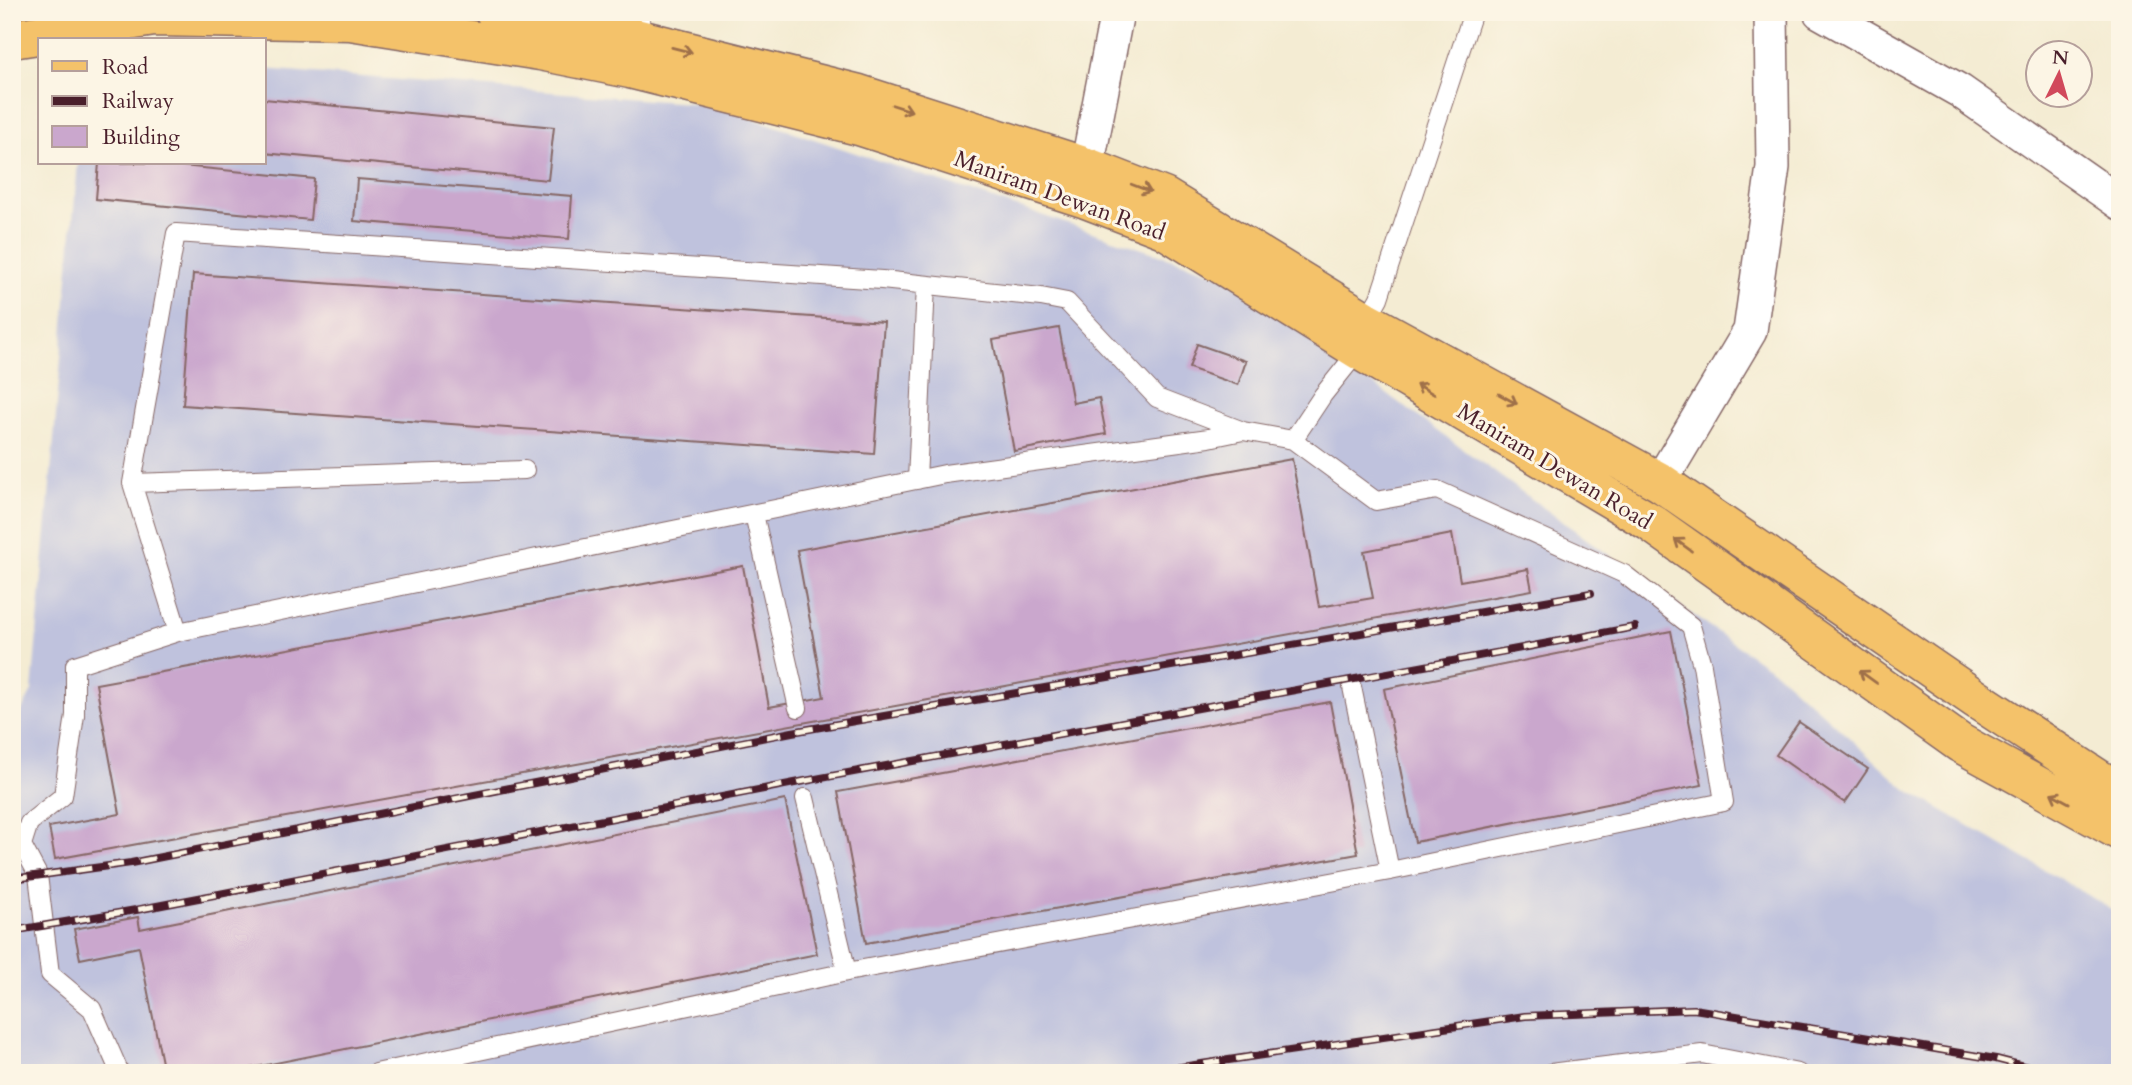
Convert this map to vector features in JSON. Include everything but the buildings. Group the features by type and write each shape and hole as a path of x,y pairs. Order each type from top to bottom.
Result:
{"main road":[{"name":"Maniram Dewan Road","path":"495,12 632,39 859,94 1087,167 1164,197 1363,336 1650,522 1960,743 2120,831"},
{"name":"Maniram Dewan Road","path":"12,39 154,15 350,21 540,51 632,39 859,126 1086,199 1164,229 1363,336 1660,481 1965,691 2120,793"}],"street":[{"path":"1087,167 1117,12"},
{"path":"1660,481 1750,331 1773,167 1771,12"},
{"path":"1820,12 1960,91 2120,203"}],"lane":[{"path":"1293,440 1363,336 1379,299 1473,12"},
{"path":"178,632 132,483 176,233 868,279 1067,302 1157,398 1243,431 1293,440 1376,501 1437,490 1623,574 1691,626 1702,665 1724,802 1390,871 847,972 376,1073"},
{"path":"917,480 926,285"},
{"path":"120,1073 92,1009 50,974 37,876 17,848 29,823 62,796 75,715 75,665 178,632 945,474 1243,431"},
{"path":"132,483 525,471"},
{"path":"754,514 798,708"},
{"path":"1352,687 1390,871"},
{"path":"805,798 847,972"},
{"path":"1550,1073 1702,1054 1798,1073"}],"shaded area":[{"path":"266,69 712,105 1226,277 1654,588 1781,676 1906,789 2120,914 2120,1073 12,1073 12,729 32,691 78,164 266,164"}],"railway":[{"path":"12,879 131,863 792,732 1591,593"},
{"path":"12,931 136,910 805,781 1635,627"},
{"path":"1141,1073 1525,1016 1694,1009 1996,1059 2051,1073"}]}
